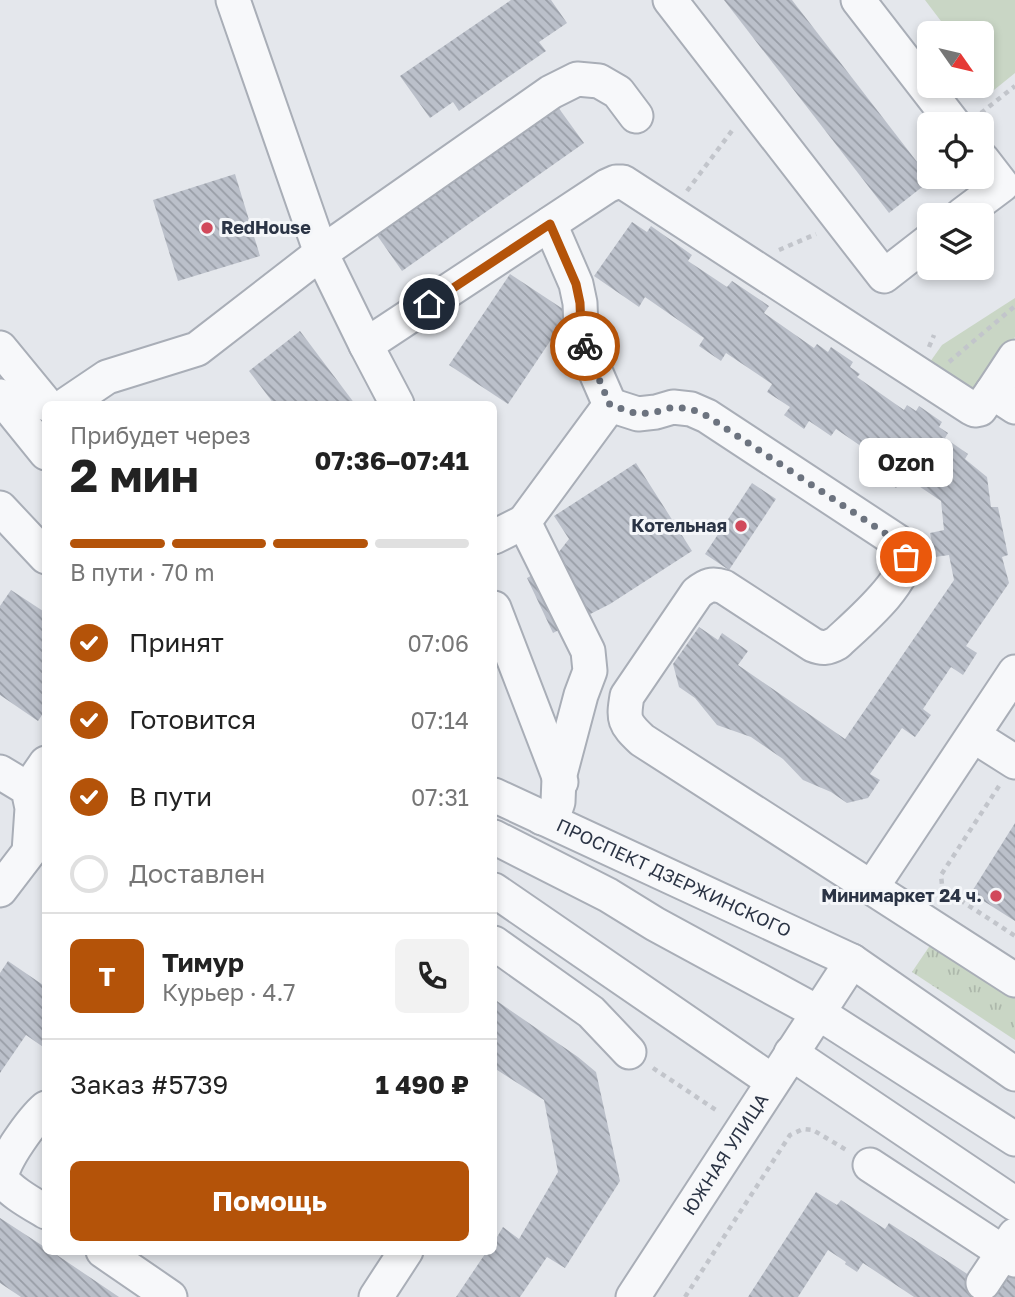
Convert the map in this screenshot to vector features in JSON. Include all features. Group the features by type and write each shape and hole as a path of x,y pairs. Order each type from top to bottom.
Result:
{"street":[{"path":"233,0 321,253 395,401"},
{"path":"670,0 884,276 917,250"},
{"path":"858,0 958,112"},
{"path":"71,401 107,377 197,349 321,253 551,92 577,79 599,80 618,92 636,116"},
{"path":"978,203 1002,185 994,175"},
{"path":"366,345 607,186 623,182 975,410 1004,399 1015,356"},
{"path":"550,224 576,284 586,350 610,405 638,414 673,407 691,409 707,416 897,541 906,557 884,599 838,643 830,647 813,645 724,587 715,584 705,586 697,593 627,696 624,715 631,729 642,740 1015,980"},
{"path":"0,348 44,401"},
{"path":"0,396 42,448"},
{"path":"497,536 524,522 610,405"},
{"path":"0,508 42,552"},
{"path":"524,522 589,651 590,671 559,778 558,802 550,815 542,818"},
{"path":"497,616 584,838"},
{"path":"872,887 1015,672"},
{"path":"974,736 1008,773"},
{"path":"0,772 37,776 32,808 37,857 0,890"},
{"name":"ПРОСПЕКТ ДЗЕРЖИНСКОГО","path":"497,796 852,961 1015,1074"},
{"path":"497,839 608,895 655,924 817,1012 1015,1139"},
{"path":"497,892 772,1081"},
{"path":"497,945 591,1012 629,1052"},
{"path":"817,1012 852,961"},
{"name":"ЮЖНАЯ УЛИЦА","path":"633,1297 817,1012"},
{"path":"791,1053 1015,1203"},
{"path":"42,1112 4,1165 2,1178 7,1186 42,1209"},
{"path":"870,1165 1011,1249 983,1283"},
{"path":"109,1255 170,1297"},
{"path":"376,1297 403,1255"}],"path":[{"path":"977,112 1015,86"},
{"path":"672,213 751,104"},
{"path":"749,263 842,222"},
{"path":"928,380 1015,306"},
{"path":"1008,773 941,875 942,885 951,894 1015,936"},
{"path":"629,1052 779,1152"},
{"path":"685,1297 790,1135 803,1129 813,1130 870,1165"}],"green space":[{"path":"925,0 1015,0 1015,73 994,90 994,21 941,21"},
{"path":"1015,298 1015,337 978,394 930,362 942,345"},
{"path":"933,941 1015,994 1015,1040 912,972"}],"building":[{"path":"511,0 551,0 567,23 539,42 546,51 459,111 453,102 430,118 400,76"},
{"path":"724,0 792,0 917,162 917,189 920,189 889,213"},
{"path":"555,103 584,143 402,271 374,231"},
{"name":"RedHouse","path":"235,174 260,256 178,281 153,200"},
{"path":"632,222 647,232 651,226 692,255 688,261 727,287 732,281 769,306 764,313 814,348 817,344 828,352 831,347 853,362 850,367 860,374 857,377 904,410 907,405 916,411 919,406 942,422 939,427 948,433 945,438 968,454 965,459 987,477 991,507 998,507 1008,555 1002,557 1009,583 966,646 977,653 963,675 951,667 923,709 931,715 915,737 902,728 870,774 880,780 868,798 847,803 831,792 803,780 783,759 751,737 717,725 695,698 679,687 673,664 699,627 718,640 722,633 748,651 738,665 845,739 954,580 949,555 935,557 930,533 944,530 941,501 904,476 896,488 878,476 887,464 836,429 831,436 809,421 804,429 784,415 790,407 767,392 772,384 726,353 721,361 699,346 704,338 645,297 639,307 594,276"},
{"path":"510,274 569,313 508,404 449,365"},
{"path":"300,331 353,401 272,401 249,371"},
{"path":"636,463 692,551 610,604 553,633 527,578 547,567 569,539 554,516"},
{"name":"Котельная","path":"752,483 776,499 729,570 705,554"},
{"path":"11,590 42,610 42,715 38,721 0,695 0,606"},
{"path":"1015,823 1015,921 971,893"},
{"path":"8,961 42,984 42,1046 26,1035 0,1073 0,973"},
{"path":"497,1001 596,1072 620,1181 565,1268 547,1257 520,1297 456,1297 484,1255 497,1255 497,1237 503,1227 519,1239 558,1172 544,1100 497,1070"},
{"path":"816,1192 837,1205 841,1200 885,1229 889,1223 995,1292 1009,1271 1015,1275 1015,1297 914,1297 863,1263 857,1272 828,1250 798,1297 748,1297"},
{"path":"0,1218 42,1245 42,1255 57,1255 119,1297 21,1297 0,1283"}],"way so far":[{"path":"585,346 610,405 638,414 673,407 691,409 707,416 897,541 906,557"}],"place":[{"name":"RedHouse","path":"207,228"},
{"name":"Котельная","path":"741,526"},
{"name":"Ozon","path":"906,557"},
{"name":"Минимаркет 24 ч.","path":"996,896"}],"route":[{"path":"429,304 550,224 576,284 585,346"}]}
